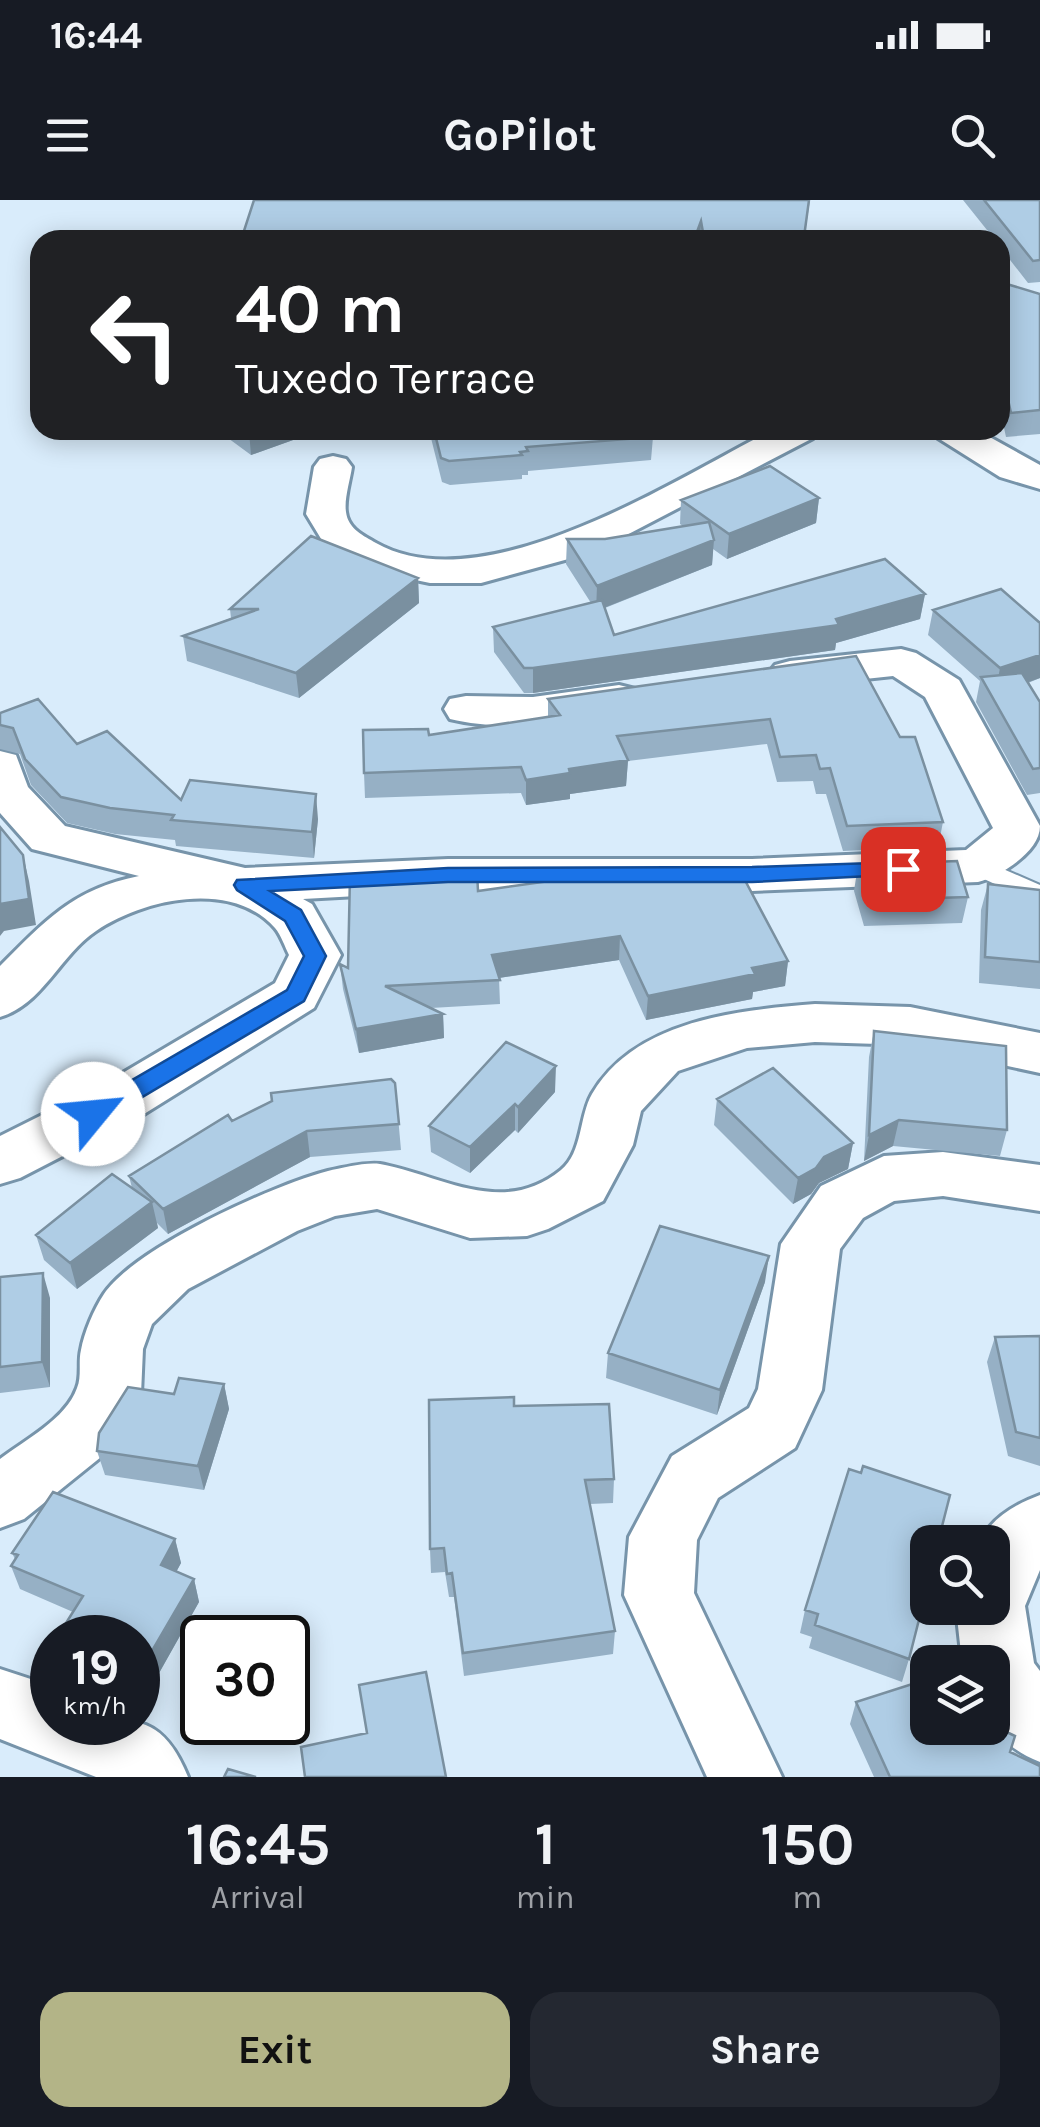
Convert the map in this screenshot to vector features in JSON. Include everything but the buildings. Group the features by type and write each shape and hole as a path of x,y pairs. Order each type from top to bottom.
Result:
{"street":[{"path":"333,467 326,514 340,539 377,560 430,571 481,571 580,543 781,440"},
{"path":"967,440 1013,469 1040,478"},
{"path":"0,998 78,918 131,894 182,883 245,885 448,875 752,874 978,866 1020,832 943,689 902,662 854,664 745,680"},
{"path":"466,709 533,710 654,694"},
{"path":"0,765 6,790 50,838 245,885 294,916 315,956 296,995 124,1098 0,1162"},
{"path":"0,1498 83,1433 109,1394 112,1348 127,1310 167,1272 276,1215 328,1194 377,1186 470,1216 526,1213 584,1185 605,1145 615,1103 659,1058 744,1030 814,1023 910,1026 1040,1053"},
{"path":"745,1777 659,1594 662,1537 695,1477 772,1428 790,1390 811,1244 842,1202 884,1179 942,1174 1040,1188"},
{"path":"1010,1553 1040,1526"},
{"path":"994,1625 1000,1678 1040,1726"},
{"path":"0,1704 117,1747 149,1770 151,1777"}],"lane":[{"path":"978,866 1040,896"}],"route":[{"path":"93,1114 296,995 315,956 294,916 245,885 448,875 752,874 903,869"}]}
